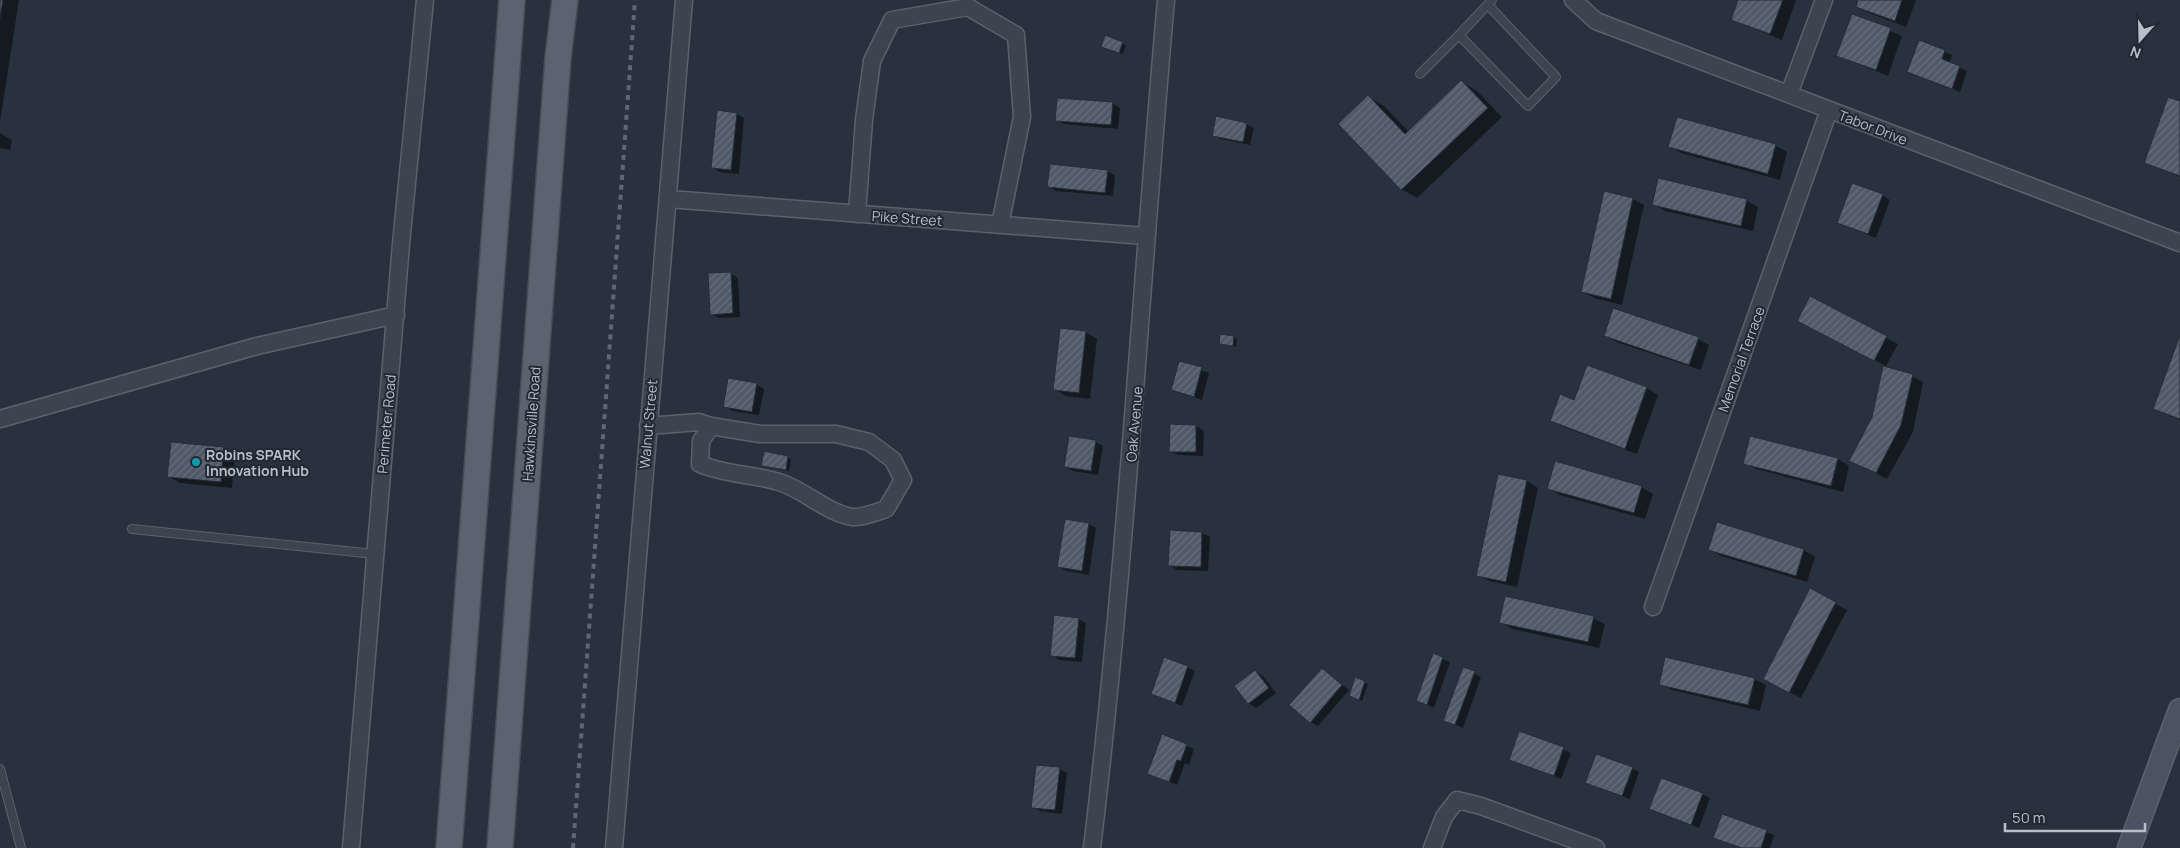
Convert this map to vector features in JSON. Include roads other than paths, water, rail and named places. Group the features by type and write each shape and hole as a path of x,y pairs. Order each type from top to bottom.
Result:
{"main road":[{"path":"449,848 512,0"},
{"name":"Hawkinsville Road","path":"500,848 558,58 565,0"},
{"path":"2129,848 2180,710"}],"street":[{"name":"Perimeter Road","path":"351,848 375,554 425,0"},
{"name":"Walnut Street","path":"614,848 684,0"},
{"name":"Oak Avenue","path":"1092,848 1102,764 1138,380 1146,236 1166,0"},
{"name":"Tabor Drive","path":"1573,0 1596,21 2180,243"},
{"path":"1789,94 1824,0"},
{"path":"857,214 864,120 872,61 892,20 968,7 1016,35 1022,117 1000,225"},
{"name":"Memorial Terrace","path":"1653,607 1829,110"},
{"name":"Pike Street","path":"669,199 1146,236"},
{"path":"0,418 256,346 396,315"},
{"path":"648,426 699,422 711,426 760,434 836,434 869,442 893,460 903,480 886,509 855,517 835,512 781,483 750,475 719,472 700,464 701,441 711,426"},
{"path":"1432,848 1444,817 1457,800 1480,806 1596,848"}],"lane":[{"path":"1420,74 1490,3 1556,77 1528,106 1459,35"},
{"path":"132,529 375,554"},
{"path":"0,769 21,848"}],"railway":[{"path":"573,848 635,0"}],"place":[{"name":"Robins SPARK Innovation Hub","path":"196,462"}]}
